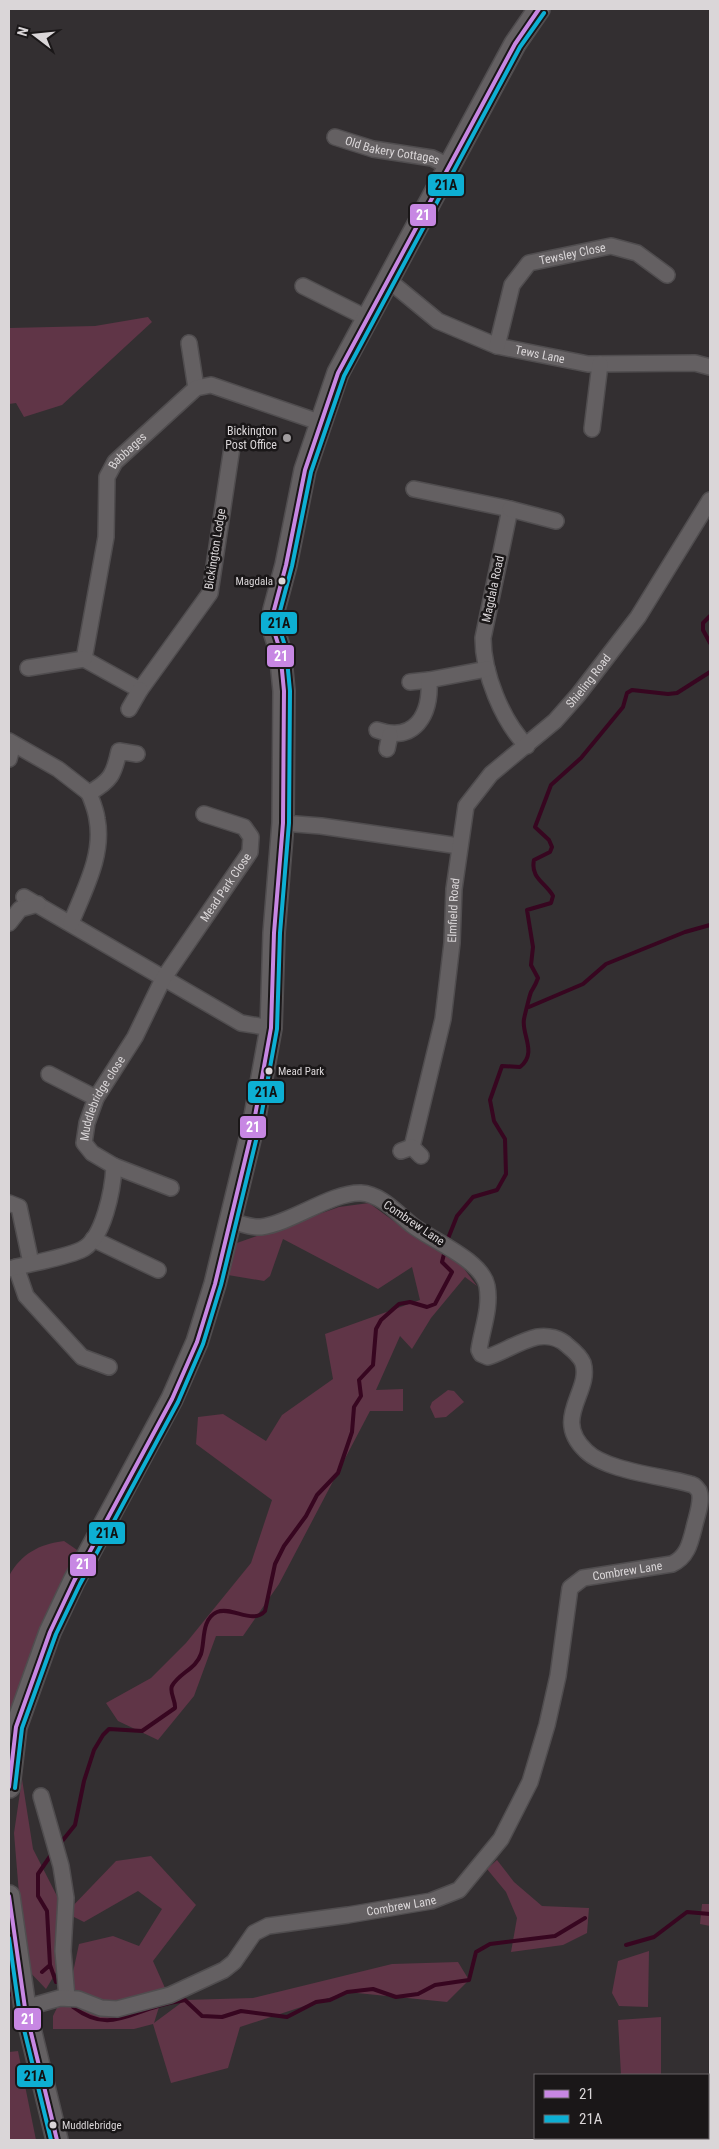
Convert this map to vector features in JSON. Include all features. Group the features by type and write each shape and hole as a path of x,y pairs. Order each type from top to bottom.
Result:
{"main road":[{"path":"9,1787 12,1728 50,1632 172,1400 197,1342 231,1221 253,1127 271,1028 274,933 283,823 284,692 280,650 273,628 274,610 286,565 305,470 338,373 515,44 539,9"},
{"path":"9,1896 13,1960 57,2140"}],"street":[{"name":"Old Bakery Cottages","path":"335,137 373,149 432,158 449,166"},
{"name":"Tewsley Close","path":"497,346 512,285 530,263 611,246 637,253 667,275"},
{"name":"Tews Lane","path":"387,280 438,321 497,346 588,364 695,363 710,367"},
{"path":"303,286 367,318"},
{"path":"189,343 196,388 211,385 320,422"},
{"path":"592,429 600,364"},
{"name":"Babbages","path":"84,659 106,537 107,477 115,462 196,388"},
{"name":"Bickington Lodge","path":"130,708 140,690 210,593 232,447"},
{"path":"414,489 510,509 556,522"},
{"name":"Shieling Road","path":"460,846 466,806 474,793 491,774 555,721 578,696 638,617 710,500"},
{"name":"Magdala Road","path":"510,509 483,638 483,653 504,716 513,732 527,746"},
{"path":"28,668 84,659 140,690"},
{"path":"410,682 487,669"},
{"path":"385,738 402,734 415,727 423,716 430,698 429,680"},
{"path":"9,759 11,743 58,769 89,793 97,818 99,840 93,868 71,923"},
{"path":"89,793 104,784 114,772 121,744 137,754"},
{"name":"Mead Park Close","path":"163,979 250,852 251,836 244,826 204,814"},
{"path":"283,823 321,826 460,846"},
{"name":"Elmfield Road","path":"411,1152 443,1019 460,846"},
{"path":"24,897 241,1023 271,1028"},
{"path":"9,923 20,909 38,904"},
{"name":"Muddlebridge close","path":"114,1166 92,1153 84,1143 87,1123 96,1098 135,1037 163,979"},
{"name":"Muddlebridge close","path":"48,1074 96,1098"},
{"path":"109,1367 82,1357 26,1296 12,1268 82,1250 94,1239 112,1191 114,1166 171,1188"},
{"name":"Combrew Lane","path":"25,2008 67,1998 78,1999 101,2008 116,2009 170,1995 224,1970 234,1962 254,1933 268,1926 431,1901 459,1890 501,1839 530,1782 547,1725 558,1676 570,1588 583,1578 672,1564 681,1560 690,1544 700,1501 698,1490 692,1484 654,1477 606,1462 588,1454 575,1440 572,1427 573,1415 582,1378 583,1363 576,1353 562,1340 546,1336 536,1337 488,1357 481,1354 479,1350 488,1303 487,1285 480,1274 463,1257 413,1226 392,1208 372,1196 361,1193 339,1198 276,1223 259,1227 231,1221"},
{"path":"9,1203 19,1207 31,1263"},
{"path":"94,1239 158,1270"},
{"path":"41,1796 61,1866 66,1898 63,1951 67,1998"}],"shaded area":[{"path":"148,317 152,322 62,405 24,417 16,403 9,404 9,328 95,326"},
{"path":"369,1203 406,1230 459,1262 477,1286 465,1277 431,1318 412,1349 400,1336 376,1390 403,1389 403,1411 370,1411 279,1584 243,1636 216,1636 194,1696 158,1740 118,1721 106,1703 151,1678 186,1643 251,1563 272,1500 196,1444 198,1417 223,1414 266,1441 282,1415 333,1379 325,1334 420,1300 412,1267 378,1289 283,1239 270,1276 264,1281 222,1274 234,1244 339,1207"},
{"path":"448,1390 454,1391 464,1402 446,1417 435,1418 430,1407 432,1402"},
{"path":"64,1541 80,1552 9,1716 9,1576 19,1562 32,1551 55,1542"},
{"path":"22,1779 33,1849 57,1896 58,1969 46,1989 25,1967 14,1833"},
{"path":"151,1856 196,1905 153,1961 165,1988 154,2023 185,2000 253,1998 392,1964 458,1962 469,1980 447,2002 347,1992 240,2027 228,2068 171,2083 153,2024 134,2029 53,2029 53,2016 72,1977 79,1944 113,1936 139,1946 162,1909 138,1891 84,1922 66,1913 116,1861"},
{"path":"497,1860 514,1882 542,1906 589,1908 587,1933 563,1945 511,1952 517,1918 506,1892 487,1869"},
{"path":"702,1904 710,1904 710,1926 700,1924"},
{"path":"649,1951 648,2007 619,2006 612,1993 618,1961"},
{"path":"661,2017 661,2074 621,2074 618,2020"},
{"path":"18,2051 36,2140 9,2140 9,2052"}],"waterway":[{"path":"710,616 703,623 703,630 710,643"},
{"path":"447,1241 457,1216 473,1197 497,1190 506,1174 505,1139 494,1121 490,1100 502,1066 520,1067 528,1056 524,1019 530,994 538,978 531,965 533,947 527,910 551,903 553,896 536,876 533,866 534,860 550,852 552,847 549,840 535,827 551,785 581,758 623,707 627,693 632,690 668,694 677,693 710,672"},
{"path":"529,1007 583,984 606,964 685,932 710,925"},
{"path":"59,1845 75,1825 84,1781 94,1750 103,1735 109,1729 142,1731 175,1708 171,1691 172,1686 199,1659 204,1631 212,1615 217,1612 229,1611 255,1616 265,1611 275,1564 284,1546 306,1516 317,1495 338,1473 352,1432 354,1407 361,1396 359,1380 373,1365 376,1329 381,1320 399,1304 410,1302 427,1307 435,1304 452,1272 442,1262 445,1250"},
{"path":"42,1972 50,1965 47,1911 38,1896 38,1874 53,1852"},
{"path":"626,1945 654,1937 687,1912 710,1914"},
{"path":"73,2007 95,2019 115,2020 161,2005 185,2000 202,2016 222,2017 241,2011 287,2017 316,2002 330,2000 347,1992 373,1989 396,1997 418,1994 435,1985 469,1980 476,1952 490,1944 555,1936 585,1918"},
{"path":"50,1965 56,1982"},
{"path":"9,1995 13,1993"}],"transit line":[{"name":"21","path":"9,1787 16,1727 50,1632 74,1581 172,1399 197,1342 215,1284 253,1127 271,1028 274,933 283,823 284,691 280,650 273,628 274,610 286,565 305,470 338,373 515,44 539,9"},
{"name":"21A","path":"15,1788 22,1728 56,1634 80,1584 178,1402 203,1344 221,1285 259,1128 277,1029 280,933 289,823 290,691 286,649 279,627 280,611 292,566 311,472 344,376 520,47 544,13"},
{"name":"21","path":"9,1896 25,2008 57,2140"},
{"name":"21A","path":"9,1938 19,2009 51,2140"}],"place":[{"name":"Bickington Post Office","path":"287,438"},
{"name":"Magdala","path":"282,581"},
{"name":"Mead Park","path":"269,1071"},
{"name":"Muddlebridge","path":"53,2125"}]}
